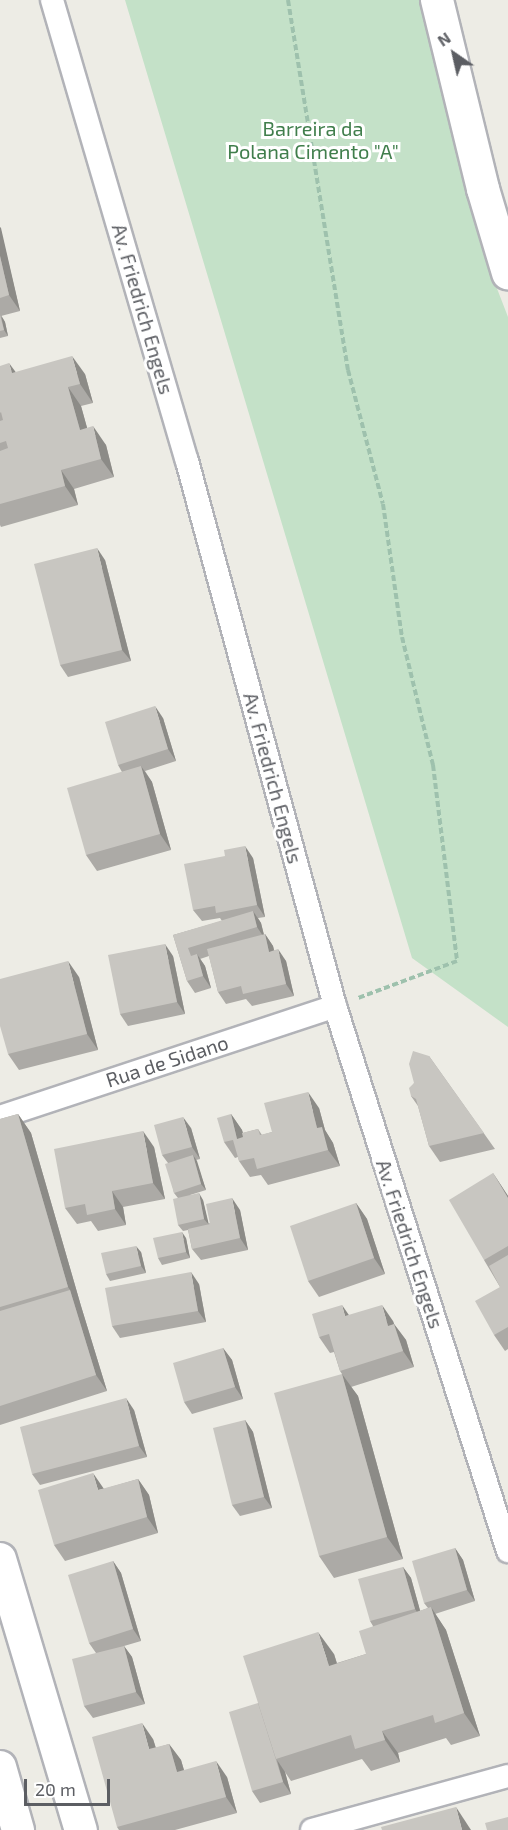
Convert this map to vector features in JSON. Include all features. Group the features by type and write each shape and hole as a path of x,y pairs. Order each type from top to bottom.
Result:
{"main road":[{"path":"437,0 483,189 508,273"},
{"path":"0,1559 81,1830"},
{"path":"0,1767 18,1830"}],"street":[{"name":"Av. Friedrich Engels","path":"52,0 184,450 334,1006 508,1551"},
{"name":"Rua de Sidano","path":"0,1117 334,1006"},
{"path":"312,1830 508,1776"}],"path":[{"path":"288,0 348,370 383,504 402,637 433,765 457,961 382,990"}],"green space":[{"name":"Barreira da Polana Cimento \"A\"","path":"125,0 420,0 486,260 508,317 508,1027 412,958"}],"building":[{"path":"0,256 9,295 0,298"},
{"path":"0,315 4,330 0,331"},
{"path":"72,356 80,384 68,387 80,430 93,426 101,459 61,470 65,486 0,504 0,451 8,448 6,441 0,443 0,421 3,420 0,413 0,366 9,363 12,373"},
{"path":"97,548 122,650 60,665 34,564"},
{"path":"155,706 168,749 118,765 105,722"},
{"path":"141,766 160,834 86,855 67,788"},
{"path":"245,846 257,905 216,913 215,906 193,910 184,864 225,856 224,850"},
{"path":"253,911 257,927 188,948 191,956 197,954 203,976 187,981 173,935"},
{"path":"265,934 269,952 278,949 286,984 243,994 241,986 218,992 207,949"},
{"path":"165,944 177,1002 120,1014 108,955"},
{"path":"68,961 87,1034 8,1054 0,1026 0,979"},
{"path":"413,1051 429,1056 484,1133 429,1146 416,1099 411,1096 409,1088 414,1083 409,1064"},
{"path":"308,1092 317,1128 322,1127 328,1150 257,1169 254,1158 239,1161 233,1140 224,1142 217,1118 231,1114 237,1139 243,1137 242,1133 258,1129 260,1135 272,1132 264,1103"},
{"path":"18,1114 68,1287 0,1307 0,1119"},
{"path":"183,1117 192,1147 162,1155 154,1125"},
{"path":"143,1131 153,1183 112,1191 115,1209 87,1215 85,1204 65,1208 54,1149"},
{"path":"193,1155 201,1184 174,1193 165,1164"},
{"path":"493,1173 508,1198 508,1246 484,1260 449,1200"},
{"path":"199,1193 204,1219 178,1225 173,1199"},
{"path":"232,1198 240,1238 192,1249 188,1229 210,1224 206,1204"},
{"path":"356,1203 374,1258 308,1281 290,1226"},
{"path":"182,1232 186,1252 158,1258 153,1238"},
{"path":"136,1246 141,1266 106,1274 101,1253"},
{"path":"508,1255 508,1327 494,1335 475,1301 500,1287 489,1266"},
{"path":"191,1272 198,1311 112,1326 105,1288"},
{"path":"70,1290 96,1375 0,1406 0,1311"},
{"path":"342,1305 345,1316 382,1305 388,1326 394,1324 403,1351 340,1371 329,1334 319,1337 312,1314"},
{"path":"223,1348 235,1387 184,1402 173,1363"},
{"path":"342,1374 387,1537 319,1556 274,1393"},
{"path":"126,1398 139,1446 32,1474 20,1427"},
{"path":"245,1420 264,1497 232,1505 213,1428"},
{"path":"93,1473 98,1490 138,1479 147,1517 54,1545 38,1490"},
{"path":"455,1548 467,1590 424,1603 412,1561"},
{"path":"113,1561 133,1629 89,1643 68,1575"},
{"path":"403,1567 415,1609 370,1621 358,1579"},
{"path":"431,1607 464,1713 435,1723 433,1715 382,1731 385,1740 355,1749 351,1735 276,1759 243,1656 318,1632 329,1666 366,1654 359,1631"},
{"path":"124,1646 136,1692 84,1706 72,1659"},
{"path":"258,1703 283,1782 252,1791 229,1712"},
{"path":"142,1723 149,1749 169,1744 177,1772 216,1761 226,1797 117,1827 92,1737"},
{"path":"456,1807 462,1830 382,1830 381,1827"},
{"path":"508,1817 508,1830 487,1830 485,1823"}]}
